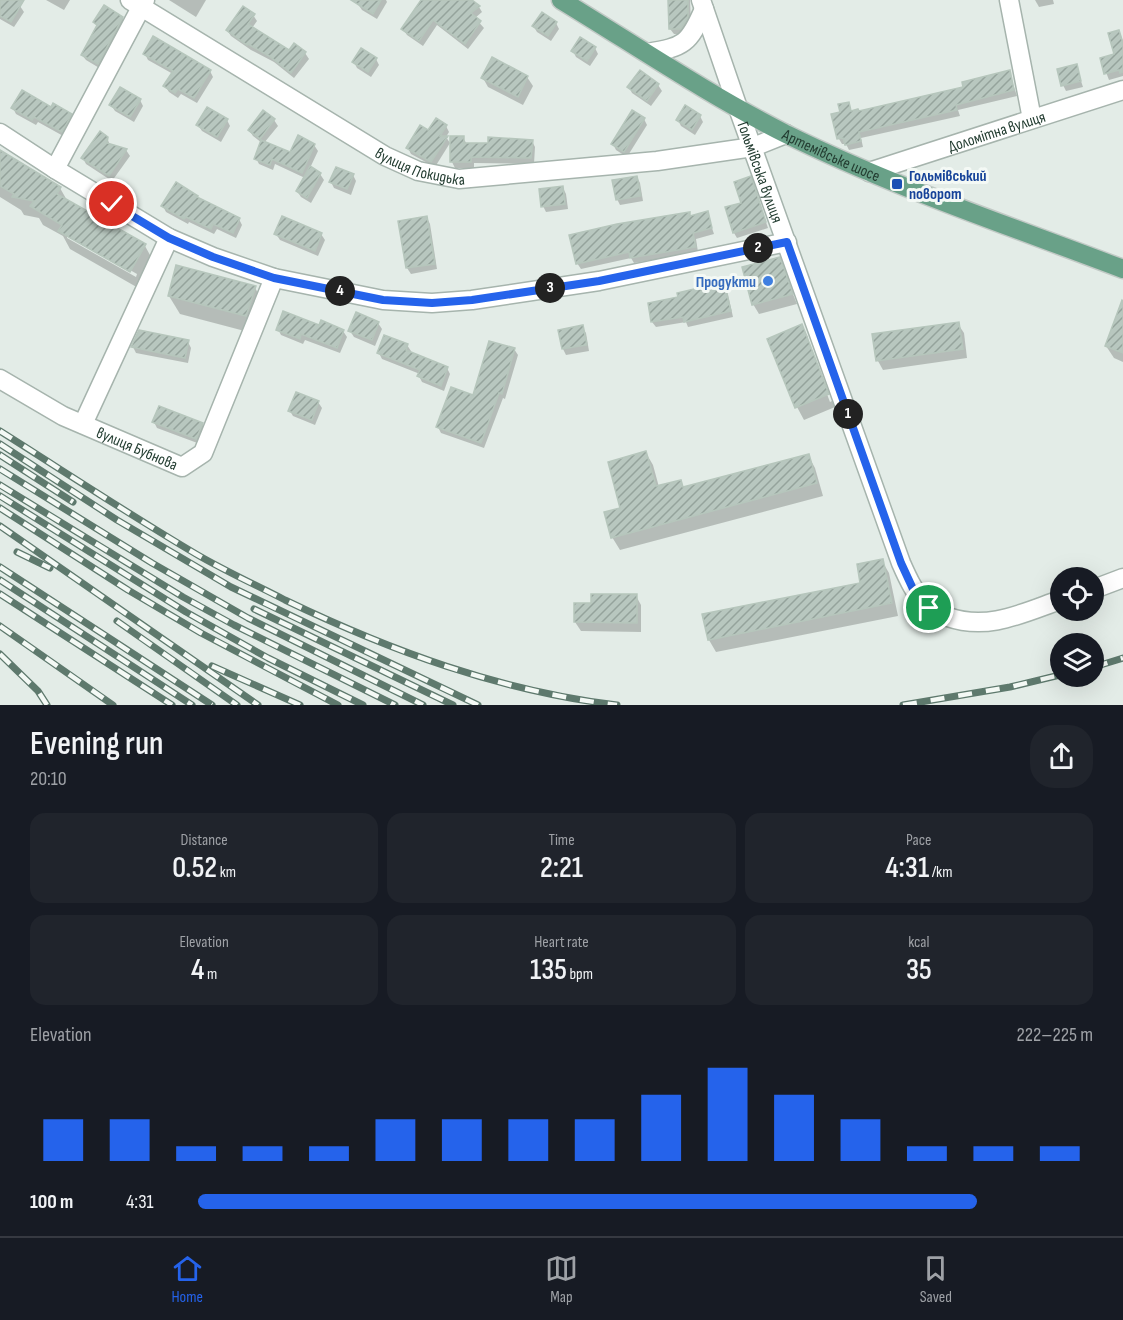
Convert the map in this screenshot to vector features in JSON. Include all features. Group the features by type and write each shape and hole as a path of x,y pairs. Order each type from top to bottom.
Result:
{"main road":[{"name":"Артемівське шосе","path":"561,0 738,108 786,134 869,172 1123,269"}],"street":[{"path":"1009,0 1032,119"},
{"path":"55,170 139,2"},
{"name":"вулиця Покидька","path":"139,2 385,156 418,171 459,179 657,161 753,147 786,134"},
{"path":"647,53 670,49 685,42 694,32 703,5"},
{"name":"Гольмівська вулиця","path":"703,5 901,563 913,589 929,608 959,621 981,623 1002,621 1050,604"},
{"name":"Доломітна вулиця","path":"869,172 1123,90"},
{"path":"0,133 55,170 169,238 213,257 274,278 383,300 432,303 472,300 599,281 787,242"},
{"path":"83,424 169,238"},
{"name":"вулиця Бубнова","path":"0,379 63,416 182,467 203,453 274,278"},
{"path":"1104,585 1123,578"}],"building":[{"path":"0,0 24,0 11,22 0,16"},
{"path":"351,0 381,0 373,14"},
{"path":"421,0 472,0 480,6 471,13 481,21 465,44 433,20 419,41 401,29"},
{"path":"668,0 688,0 688,17 681,29 669,29"},
{"path":"104,5 123,17 98,64 81,55 97,25 93,22"},
{"path":"243,6 255,14 248,24 289,50 294,43 306,52 291,73 269,56 247,45 226,30"},
{"path":"542,12 557,22 548,36 532,26"},
{"path":"1119,30 1123,43 1123,72 1120,73 1119,70 1104,74 1100,58 1114,54 1108,33"},
{"path":"153,36 211,70 194,98 178,89 175,93 163,86 173,71 143,54"},
{"path":"580,37 596,47 587,61 571,51"},
{"path":"361,48 377,58 368,72 352,62"},
{"path":"492,57 528,76 518,97 481,78"},
{"path":"1077,64 1081,81 1061,86 1057,69"},
{"path":"640,70 659,84 647,101 627,87"},
{"path":"1010,70 1014,90 956,105 957,110 859,132 861,141 845,145 843,138 837,139 831,114 840,112 838,104 849,102 851,111 858,109 859,111 963,87 962,82"},
{"path":"120,87 141,99 130,117 109,105"},
{"path":"22,90 51,107 53,103 72,114 62,132 34,117 32,120 11,108"},
{"path":"685,105 701,115 692,130 676,120"},
{"path":"207,107 228,119 217,137 196,125"},
{"path":"263,110 275,119 260,139 248,130"},
{"path":"632,110 645,118 624,152 611,144"},
{"path":"436,118 447,125 440,136 448,136 431,162 406,148 420,125 428,130"},
{"path":"100,131 108,137 107,143 127,149 109,176 81,158"},
{"path":"298,135 315,144 302,173 272,159 270,165 254,159 261,140 290,152"},
{"path":"450,136 464,136 464,143 488,143 488,137 533,140 531,158 471,157 471,162 450,162"},
{"path":"0,150 61,187 57,194 146,244 130,272 58,231 62,225 30,206 34,201 12,197 14,194 0,186"},
{"path":"310,166 321,173 307,198 296,191"},
{"path":"336,167 354,174 347,189 329,182"},
{"path":"637,176 641,196 616,200 612,180"},
{"path":"751,176 766,222 733,233 725,207 741,203 734,182"},
{"path":"176,182 197,197 240,218 233,233 213,224 211,229 186,217 184,219 161,206"},
{"path":"563,186 565,204 541,207 539,189"},
{"path":"708,211 712,228 693,233 696,247 630,258 629,252 576,264 569,235 617,224 690,212 690,216"},
{"path":"282,216 322,233 315,251 274,234"},
{"path":"427,216 435,264 406,268 398,221"},
{"name":"Продукти","path":"780,257 793,294 752,305 742,267"},
{"path":"176,265 256,286 246,316 168,296"},
{"path":"724,282 731,311 684,322 683,317 651,322 648,303 678,297 677,293"},
{"path":"1123,301 1123,353 1105,346"},
{"path":"283,311 319,325 321,320 344,330 337,348 301,334 300,339 276,330"},
{"path":"356,312 379,322 372,340 348,331"},
{"path":"959,322 963,349 876,361 872,334"},
{"path":"802,324 829,394 795,408 767,339"},
{"path":"583,325 587,345 562,349 558,330"},
{"path":"139,330 189,340 185,358 131,347"},
{"path":"384,335 408,344 406,350 448,367 441,386 417,376 420,370 377,353"},
{"path":"489,341 515,348 502,394 499,393 481,443 436,427 451,387 473,395"},
{"path":"296,392 319,401 312,420 288,411"},
{"path":"159,406 203,423 196,439 152,422"},
{"path":"646,451 656,486 681,480 683,487 809,454 817,483 611,538 604,512 620,508 608,462"},
{"path":"883,559 892,603 708,640 702,614 860,583 857,564"},
{"path":"591,594 637,594 637,623 574,622 574,603 591,603"}],"railway":[{"path":"0,431 196,554 325,619 406,652 488,679 573,699 617,705"},
{"path":"0,444 117,520 231,587 478,705"},
{"path":"0,455 73,502"},
{"path":"0,469 152,563 248,618 423,705"},
{"path":"0,485 183,597 395,705"},
{"path":"0,496 186,612 268,658 363,705"},
{"path":"0,508 128,590 201,633 338,705"},
{"path":"0,526 258,705"},
{"path":"17,552 50,568"},
{"path":"0,567 212,705"},
{"path":"0,580 192,705"},
{"path":"0,594 172,705"},
{"path":"254,609 453,705"},
{"path":"117,621 237,705"},
{"path":"0,626 113,705"},
{"path":"0,654 38,691 47,705"},
{"path":"1104,664 1123,658"},
{"path":"212,666 300,705"},
{"path":"903,705 1010,687 1050,677"}],"place":[{"name":"Гольмівський поворот","path":"897,184"},
{"name":"Продукти","path":"768,281"}],"route":[{"path":"112,204 169,238 213,257 274,278 383,300 432,303 472,300 599,281 787,242 901,563 913,589 929,608"}]}
